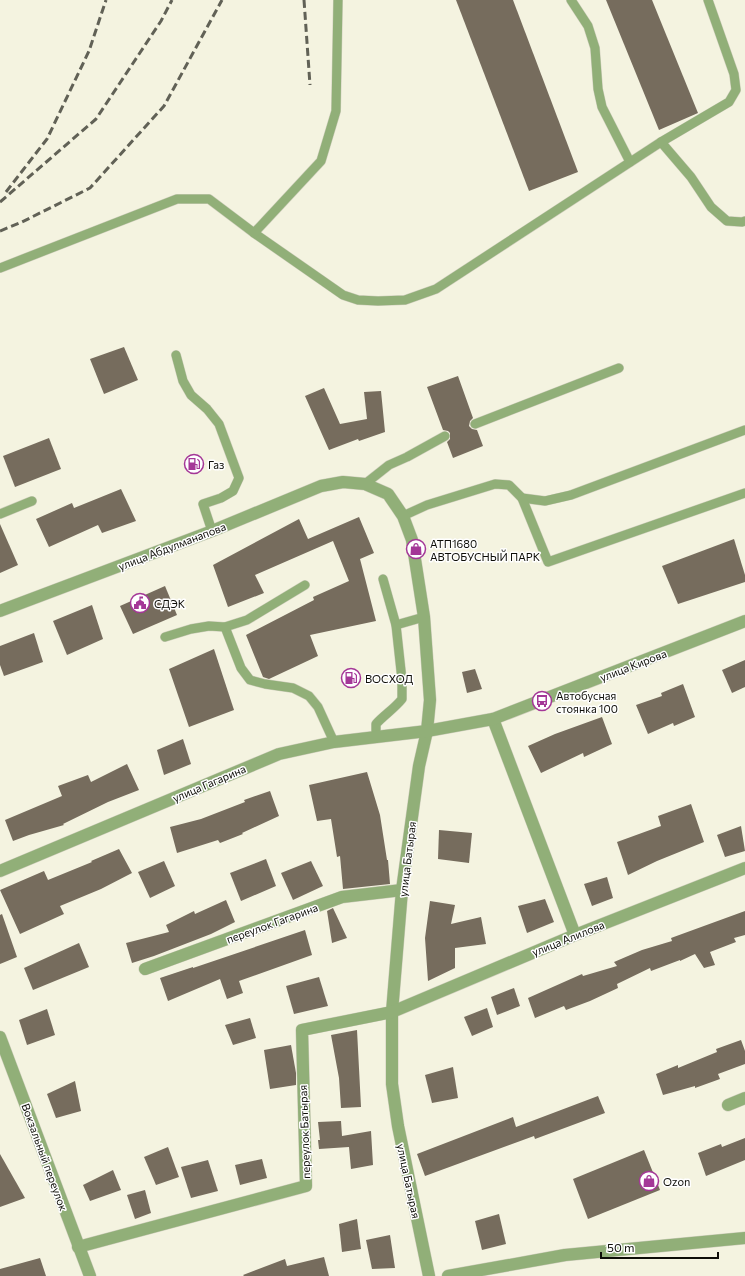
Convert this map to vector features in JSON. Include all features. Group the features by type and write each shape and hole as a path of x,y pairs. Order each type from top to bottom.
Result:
{"street":[{"name":"улица Абдулманапова","path":"0,611 212,531 321,486 343,482"},
{"name":"улица Батырая","path":"343,482 365,484 388,494 403,516 412,540 424,617 430,700 427,731 419,766 402,890 392,1012 392,1084 398,1126 430,1276"},
{"name":"улица Кирова","path":"427,731 493,719 745,621"},
{"path":"493,719 575,935"},
{"name":"улица Гагарина","path":"0,871 279,754 334,742 427,731"},
{"name":"улица Алилова","path":"392,1012 575,935 745,868"},
{"name":"переулок Гагарина","path":"145,969 342,897 402,890"},
{"name":"переулок Батырая","path":"78,1247 306,1186 302,1030 392,1012"},
{"name":"Вокзальный переулок","path":"0,1037 90,1276"},
{"path":"728,1105 745,1098"},
{"path":"448,1276 566,1255 745,1238"}],"lane":[{"path":"254,233 321,161 336,111 338,0"},
{"path":"571,0 588,26 595,48 598,89 602,106 630,162"},
{"path":"0,268 177,199 208,199 343,295 358,300 405,300 436,289 661,142 729,102 736,90 734,74 708,0"},
{"path":"661,142 690,177 711,208 727,220 745,221"},
{"path":"176,355 182,381 191,395 207,409 218,424 240,478 233,491 221,498 203,504 212,531"},
{"path":"475,424 619,368"},
{"path":"522,498 545,501 571,495 745,430"},
{"path":"365,484 389,465 445,436"},
{"path":"403,516 427,505 495,484 509,485 522,498 548,562 745,493"},
{"path":"0,514 32,501"},
{"path":"376,738 376,724 402,699 402,680 396,626 383,579"},
{"path":"165,637 209,626 225,627 247,620 305,584"},
{"path":"396,626 424,617"},
{"path":"225,627 241,668 250,680 293,688 309,696 318,707 334,742"}],"building":[{"path":"456,0 513,0 578,172 529,191"},
{"path":"606,0 652,0 698,113 659,130"},
{"path":"124,347 138,380 104,394 90,359"},
{"path":"458,376 473,418 470,421 469,426 472,429 477,430 483,446 453,458 447,442 450,439 450,433 443,430 427,387"},
{"path":"324,388 340,424 367,419 364,392 381,391 385,432 359,441 358,439 329,450 305,396"},
{"path":"49,438 61,469 15,487 3,456"},
{"path":"121,489 136,521 102,533 98,525 49,547 36,519 72,503 74,508"},
{"path":"359,517 374,553 360,559 376,621 310,635 318,656 269,679 263,677 246,635 314,600 313,597 349,581 333,541 255,575 264,593 228,607 213,565 299,519 308,539"},
{"path":"0,524 18,565 0,573"},
{"path":"734,539 745,575 745,582 678,604 662,566"},
{"path":"165,586 177,615 133,634 120,606"},
{"path":"92,605 103,639 67,655 53,621"},
{"path":"34,633 43,662 4,676 0,665 0,646"},
{"path":"214,649 234,710 189,727 169,669"},
{"path":"745,660 745,687 732,693 722,670"},
{"path":"475,669 482,689 467,693 462,672"},
{"path":"683,684 695,717 674,726 673,723 648,734 636,705 662,696 661,693"},
{"path":"602,717 612,744 584,757 583,753 541,773 528,746 555,734"},
{"path":"183,739 191,764 164,775 157,750"},
{"path":"127,764 139,790 108,802 63,824 64,825 13,841 5,820 62,796 58,786 88,775 91,782"},
{"path":"367,772 380,815 388,860 390,884 343,889 340,856 337,857 331,819 317,821 309,785"},
{"path":"270,791 279,816 242,833 243,834 220,843 218,840 177,853 170,827 201,819 245,802 244,800"},
{"path":"691,804 704,842 657,861 628,875 617,842 661,826 658,816"},
{"path":"741,826 745,851 725,857 717,835"},
{"path":"439,830 472,833 469,863 438,859"},
{"path":"119,849 132,873 101,889 60,906 64,914 20,934 0,890 44,871 48,880"},
{"path":"266,859 276,886 241,901 230,873"},
{"path":"164,861 175,886 150,898 138,872"},
{"path":"311,861 323,886 293,900 281,873"},
{"path":"607,877 613,898 592,906 584,884"},
{"path":"545,899 554,922 527,933 518,906"},
{"path":"226,900 235,922 211,934 132,963 126,943 169,932 166,925 194,911 195,914"},
{"path":"430,901 455,905 451,924 481,917 486,944 455,948 455,968 428,981 425,938"},
{"path":"333,908 347,938 332,943 327,911"},
{"path":"745,911 745,935 734,938 736,942 710,952 715,965 704,968 695,954 651,971 650,968 617,984 618,988 590,1001 566,1010 564,1006 535,1018 528,998 582,974 583,976 617,966 614,962 642,950 672,941 671,938"},
{"path":"2,914 17,957 0,964 0,915"},
{"path":"305,930 312,955 239,981 243,993 227,999 220,979 168,1001 160,978"},
{"path":"79,943 89,967 33,990 24,968"},
{"path":"319,977 328,1006 294,1014 286,986"},
{"path":"514,988 520,1006 497,1015 491,997"},
{"path":"487,1008 493,1027 472,1036 464,1017"},
{"path":"47,1009 55,1035 27,1045 19,1020"},
{"path":"250,1018 256,1038 233,1045 225,1025"},
{"path":"357,1030 361,1107 341,1108 339,1078 331,1035"},
{"path":"741,1040 745,1051 745,1064 718,1074 720,1079 695,1088 695,1086 663,1095 656,1074 678,1065 678,1068 717,1052 716,1049"},
{"path":"291,1045 296,1073 296,1085 270,1089 264,1050"},
{"path":"453,1067 458,1098 432,1103 425,1075"},
{"path":"75,1081 81,1111 56,1118 47,1094"},
{"path":"598,1096 605,1113 535,1139 534,1136 425,1176 417,1154 513,1117 516,1127"},
{"path":"341,1121 342,1136 371,1131 373,1165 351,1169 349,1147 319,1149 318,1140 320,1140 318,1122"},
{"path":"745,1138 745,1160 706,1176 698,1153 721,1144 722,1147"},
{"path":"168,1147 179,1177 156,1185 144,1157"},
{"path":"644,1150 660,1190 588,1219 573,1179"},
{"path":"0,1154 25,1198 0,1207"},
{"path":"262,1159 267,1178 240,1185 235,1165"},
{"path":"208,1160 218,1191 191,1198 181,1167"},
{"path":"113,1170 121,1190 90,1201 83,1185"},
{"path":"145,1190 151,1213 135,1219 127,1195"},
{"path":"499,1214 506,1244 482,1250 475,1221"},
{"path":"357,1219 361,1249 342,1252 339,1224"},
{"path":"390,1235 395,1268 372,1269 366,1240"},
{"path":"324,1257 329,1276 243,1275 285,1259 287,1266"},
{"path":"40,1258 46,1276 0,1276 0,1269"}],"railway":[{"path":"6,192 47,139 89,51 106,0"},
{"path":"0,202 96,119 161,21 172,0"},
{"path":"0,231 22,222 90,188 164,106 222,0"},
{"path":"304,0 310,85"}],"place":[{"name":"Газ","path":"194,464"},
{"name":"АТП1680 АВТОБУСНЫЙ ПАРК","path":"416,549"},
{"name":"СДЭК","path":"140,603"},
{"name":"ВОСХОД","path":"351,678"},
{"name":"Автобусная стоянка 100","path":"542,701"},
{"name":"Ozon","path":"649,1181"}]}
